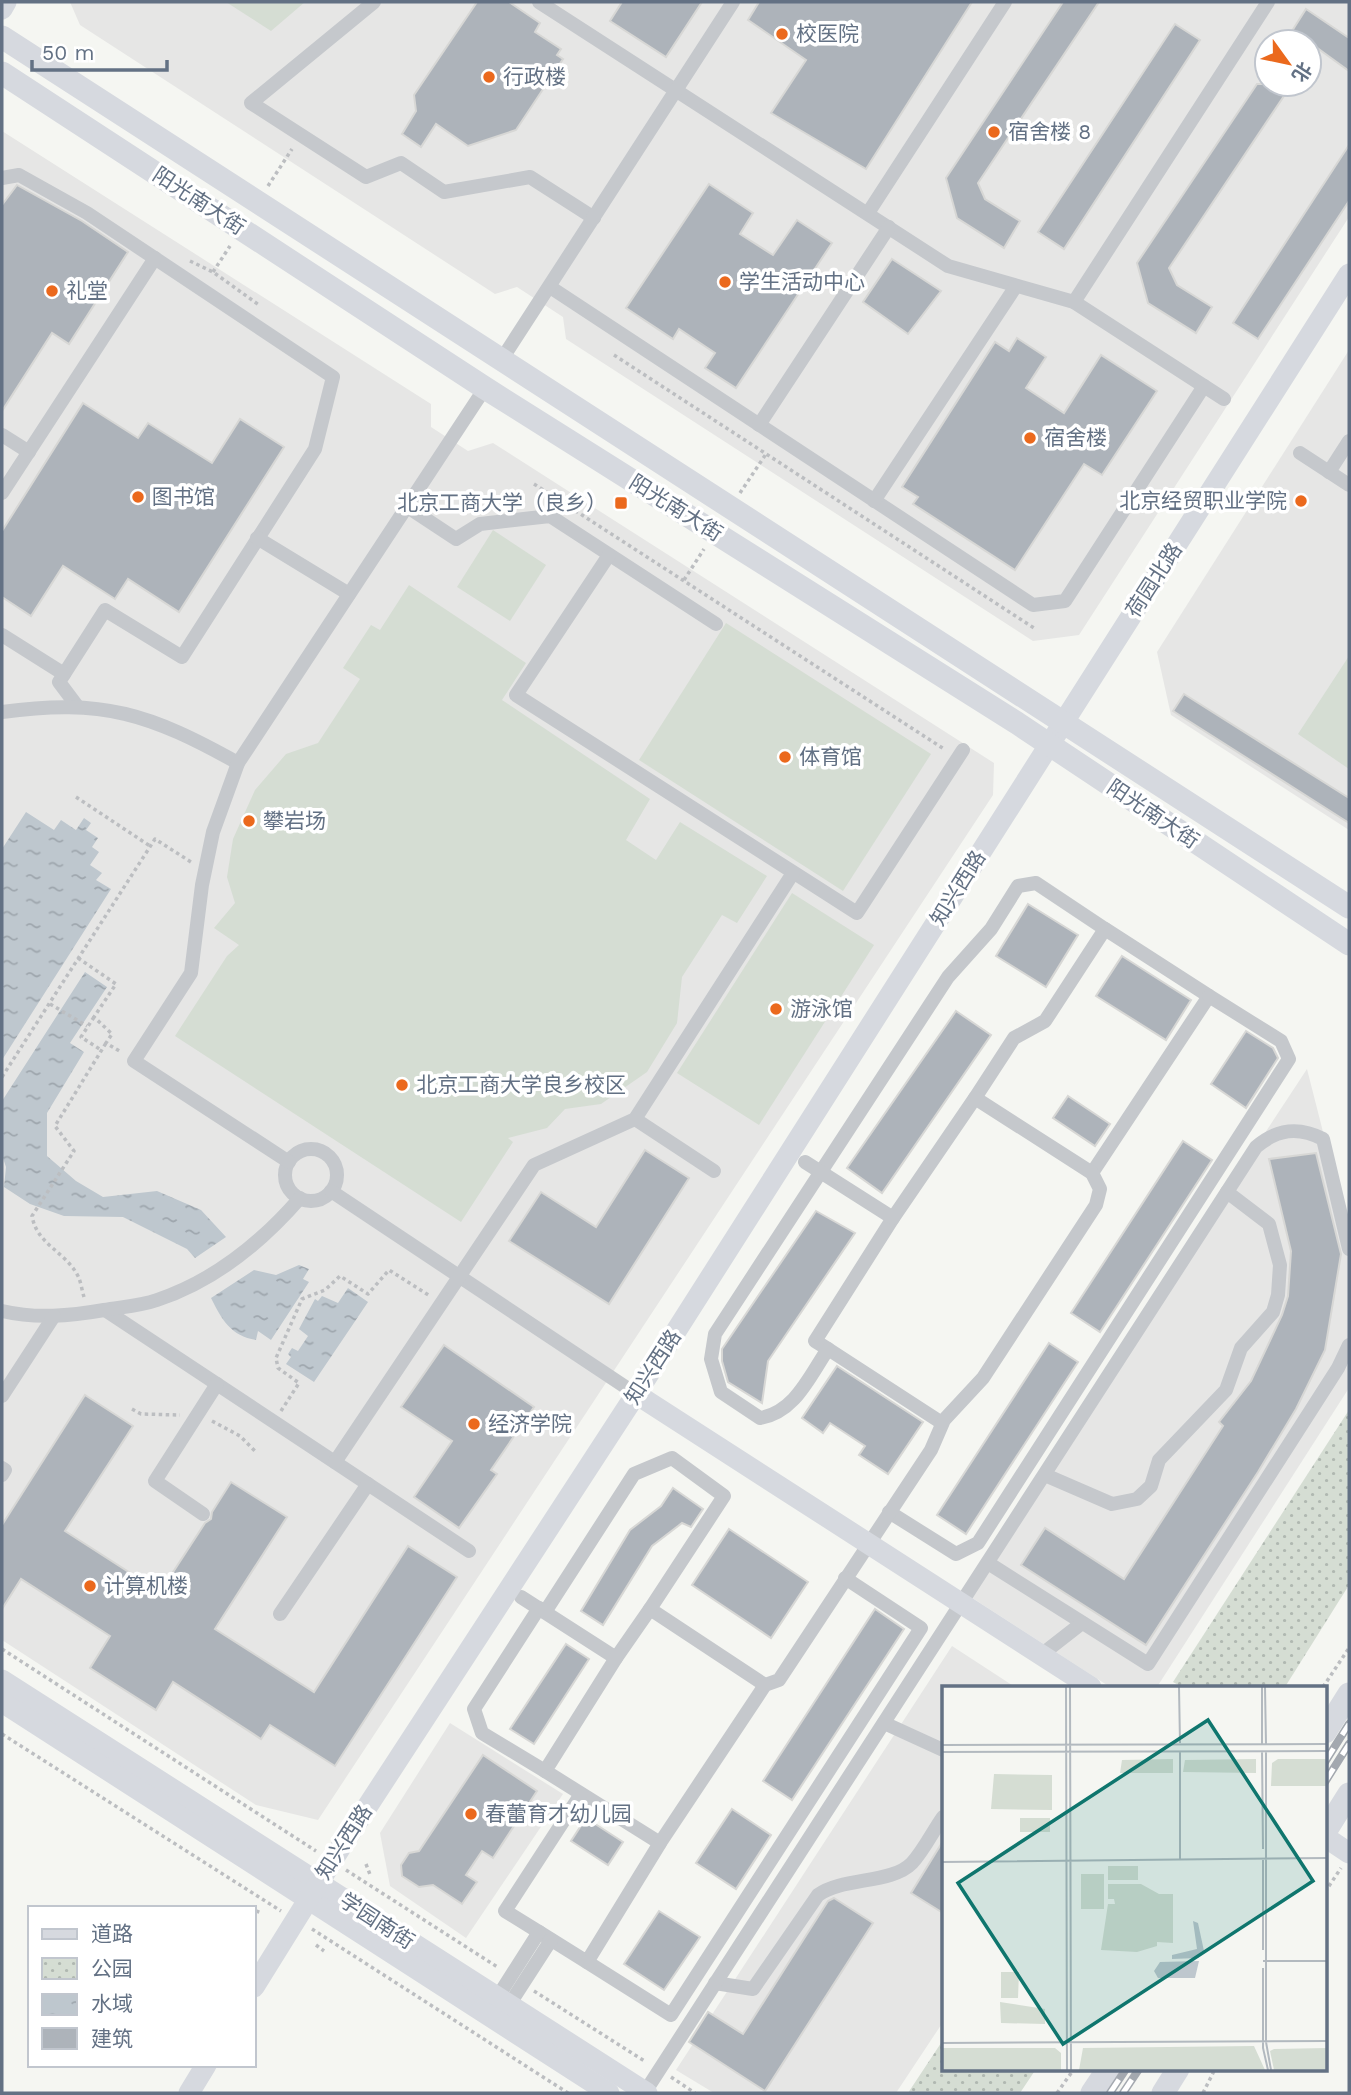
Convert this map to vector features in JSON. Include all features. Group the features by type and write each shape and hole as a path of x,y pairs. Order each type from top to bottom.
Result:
{"main road":[{"name":"阳光南大街","path":"2,37 1349,907"},
{"name":"阳光南大街","path":"2,73 485,388 1049,744 1349,944"},
{"path":"1326,1730 1349,1694"},
{"path":"1326,1833 1349,1794"},
{"path":"1092,2093 1107,2070"},
{"path":"1163,2093 1177,2070"}],"street":[{"path":"2,9 6,2"},
{"path":"374,2 251,103 366,177 401,163 444,192 530,177 594,218"},
{"path":"539,2 948,266 1074,302 1224,399"},
{"path":"502,359 733,2"},
{"path":"868,213 1005,2"},
{"path":"1074,302 1268,2"},
{"path":"2,178 19,175 87,214 333,377 314,449 182,657 105,610 59,682 77,706"},
{"path":"760,425 889,227"},
{"path":"2,492 155,258"},
{"name":"荷园北路","path":"1049,744 1349,274"},
{"path":"874,501 1016,285"},
{"path":"550,287 1033,605 1065,601 1204,386"},
{"path":"289,1162 134,1061 191,973 213,832 237,763 485,388"},
{"path":"2,435 29,452"},
{"path":"1329,472 1349,441"},
{"path":"1300,453 1349,485"},
{"path":"406,506 456,539 480,524 550,516 716,624"},
{"path":"257,538 349,594"},
{"path":"609,555 516,695 857,913 960,754"},
{"path":"2,635 64,674"},
{"path":"2,712 77,706 124,712 161,723 237,763"},
{"name":"知兴西路","path":"256,1984 313,1891 636,1394 1049,744"},
{"path":"335,1462 534,1164 635,1119 793,873"},
{"path":"828,1349 791,1404 775,1415 760,1418 721,1392 711,1360 715,1334 948,977 991,929 1018,886 1035,883 1281,1041 1289,1059 978,1543 956,1554 889,1512"},
{"path":"942,1423 815,1341 893,1218 1014,1038 1045,1021 1105,929"},
{"path":"1092,1173 1209,996"},
{"path":"587,1962 660,1843 765,1685 779,1679 931,1450 942,1423 983,1378 1096,1205 1100,1189 1092,1173 975,1098"},
{"path":"635,1119 714,1171"},
{"path":"646,2093 1256,1147 1269,1136 1284,1131 1306,1130 1323,1139 1349,1249"},
{"path":"302,1150 319,1150 326,1153 336,1167 336,1184 331,1191 317,1200 300,1198 288,1186 286,1178 289,1162 302,1150"},
{"path":"805,1162 893,1218"},
{"path":"331,1191 636,1394 1089,1686"},
{"path":"1045,1475 1112,1504 1138,1499 1151,1486 1160,1460 1226,1390 1241,1348 1273,1312 1278,1295 1280,1265 1269,1224 1227,1192"},
{"path":"2,1311 54,1316 155,1301 199,1283 240,1257 273,1230 300,1198"},
{"path":"105,1310 470,1551"},
{"path":"2,1396 54,1316"},
{"path":"988,1563 1148,1664 1338,1368 1349,1345"},
{"path":"203,1514 155,1482 217,1384"},
{"path":"545,1772 616,1658 724,1496 672,1458 634,1474 474,1709 482,1733 545,1772 581,1794 660,1843"},
{"path":"2,1468 5,1470 2,1475"},
{"path":"280,1614 368,1484"},
{"path":"581,1794 505,1911 671,2015 921,1628 845,1578"},
{"path":"521,1597 616,1658"},
{"path":"650,1609 765,1685"},
{"path":"1041,1655 1082,1623"},
{"name":"学园南街","path":"2,1679 609,2093"},
{"name":"学园南街","path":"2,1702 313,1891 503,2001 646,2093"},
{"path":"884,1723 942,1750"},
{"path":"715,1983 753,1989 818,1895 828,1887 897,1872 911,1864 942,1818"},
{"path":"1326,1836 1346,1858"},
{"path":"503,2001 545,1936"},
{"path":"189,2093 205,2067"}],"path":[{"path":"182,257 213,272 258,305"},
{"path":"614,355 1034,628"},
{"path":"534,484 960,754"},
{"path":"76,797 150,846"},
{"path":"2,1077 155,838 205,870"},
{"path":"78,958 116,984 80,1037 102,1050"},
{"path":"50,1003 86,1025"},
{"path":"88,1313 78,1276 63,1257 34,1231 32,1216 74,1150 55,1126 112,1034 94,1017"},
{"path":"106,1044 134,1061"},
{"path":"274,1422 299,1384 278,1368 276,1358 302,1299 325,1290 340,1276 368,1294 389,1270 441,1303"},
{"path":"1324,1686 1349,1648"},
{"path":"1326,1890 1346,1858"},
{"path":"366,1864 371,1877"},
{"path":"256,1911 262,1913"},
{"path":"316,1945 324,1951"},
{"path":"1057,2093 1073,2070"},
{"path":"1203,2093 1215,2070"}],"shaded area":[{"path":"70,2 1349,2 1349,217 1079,635 1033,641 566,339 563,317 517,287 495,294 80,25"},
{"name":"北京工商大学良乡校区","path":"2,131 431,404 431,427 468,451 493,443 994,763 993,795 318,1820 256,1805 2,1640"},
{"name":"北京经贸职业学院","path":"1349,350 1349,830 1171,715 1157,652"},
{"path":"1307,1069 1349,1234 1349,1388 1158,1686 1108,1686 963,1592"},
{"path":"952,1646 1013,1686 942,1686 942,2024 896,2093 714,2093 676,2070"},
{"name":"春蕾育才幼儿园","path":"450,1723 563,1794 466,1938 390,1886 380,1833"}],"green space":[{"path":"226,2 305,2 271,31"},
{"path":"493,530 546,565 510,621 457,587"},
{"path":"409,585 526,663 502,700 650,799 626,840 656,860 680,822 767,876 737,923 722,915 682,977 677,1023 647,1072 601,1104 565,1109 547,1128 508,1138 513,1142 461,1222 175,1036 227,956 239,945 214,928 235,903 227,877 233,839 255,790 286,754 318,743 360,679 343,668 371,625 380,630"},
{"name":"体育馆","path":"726,623 931,754 843,891 639,760"},
{"path":"1349,656 1349,769 1298,734"},
{"name":"游泳馆","path":"792,893 874,945 759,1125 677,1073"},
{"path":"1349,1410 1349,1585 1286,1686 1180,1686 1173,1682"},
{"path":"942,2042 942,2070 1035,2070 1020,2093 908,2093"}],"water":[{"path":"26,812 54,830 61,820 76,830 84,818 91,823 86,830 98,838 92,847 99,852 90,865 102,873 96,880 111,889 2,1060 2,849"},
{"path":"85,972 107,987 70,1043 84,1052 47,1113 47,1156 76,1181 103,1197 157,1191 201,1210 226,1237 195,1258 187,1249 123,1217 64,1216 30,1204 4,1187 6,1167 2,1155 2,1101"},
{"path":"299,1265 309,1269 303,1279 309,1282 271,1340 258,1331 256,1340 234,1331 223,1320 211,1298 254,1270 276,1275"},
{"path":"348,1288 368,1302 314,1382 286,1364 291,1357 288,1354 292,1348 298,1351 308,1336 299,1329 315,1299 318,1301 322,1296 338,1303"}],"building":[{"name":"行政楼","path":"477,2 509,2 540,23 535,32 561,49 557,55 563,59 516,130 468,146 436,124 421,147 402,134 416,111 414,95"},
{"path":"622,2 702,2 666,57 610,21"},
{"path":"759,2 972,2 866,169 771,113 806,60 748,20"},
{"name":"宿舍楼 8","path":"1063,2 1099,2 978,183 985,199 1020,221 1004,248 957,218 946,178"},
{"path":"1306,9 1349,38 1349,71 1323,52 1323,28 1294,28"},
{"path":"1175,24 1200,40 1064,249 1038,232"},
{"path":"1253,90 1253,98 1283,98 1169,268 1177,285 1212,307 1196,333 1148,303 1137,263"},
{"path":"1349,145 1349,201 1258,339 1233,323"},
{"name":"学生活动中心","path":"709,184 753,213 740,234 773,255 797,220 832,243 736,388 705,368 715,353 679,329 673,339 626,308"},
{"name":"礼堂","path":"17,185 82,221 128,252 69,344 52,333 2,411 2,205"},
{"path":"892,259 941,291 908,334 863,302"},
{"name":"宿舍楼","path":"1017,338 1046,357 1026,388 1064,413 1101,355 1157,391 1102,475 1084,464 1015,570 913,504 918,497 902,487 995,342 1009,351"},
{"name":"图书馆","path":"83,403 138,438 148,423 212,463 240,419 284,447 179,612 128,579 115,599 63,566 31,616 2,597 2,531"},
{"path":"1184,694 1349,798 1349,823 1173,711"},
{"path":"1028,904 1078,935 1046,987 996,956"},
{"path":"1122,956 1191,1000 1166,1040 1096,996"},
{"path":"956,1011 991,1035 882,1193 847,1168"},
{"path":"1246,1031 1273,1048 1278,1058 1246,1108 1211,1084"},
{"path":"1068,1096 1110,1124 1095,1146 1053,1118"},
{"path":"1183,1141 1212,1160 1100,1332 1071,1313"},
{"path":"645,1150 689,1178 609,1304 509,1241 541,1192 596,1227"},
{"path":"1316,1153 1341,1254 1325,1350 1296,1409 1258,1472 1146,1645 1021,1565 1045,1528 1124,1579 1223,1426 1219,1422 1251,1381 1282,1315 1288,1296 1291,1251 1269,1159"},
{"path":"816,1211 855,1233 768,1361 762,1403 728,1382 722,1361 722,1349"},
{"path":"1049,1343 1078,1362 966,1534 937,1515"},
{"name":"经济学院","path":"444,1345 534,1407 491,1470 497,1474 459,1528 414,1497 452,1441 401,1407"},
{"path":"837,1366 923,1422 888,1474 859,1455 865,1446 830,1423 823,1433 802,1418"},
{"name":"计算机楼","path":"85,1395 133,1426 65,1531 160,1592 205,1523 211,1519 212,1512 231,1482 287,1517 215,1629 314,1692 408,1546 457,1577 335,1766 270,1725 261,1739 173,1682 156,1710 90,1668 110,1636 21,1579 2,1609 2,1525"},
{"path":"673,1488 703,1509 691,1527 682,1523 652,1546 603,1625 581,1611 630,1530 661,1506"},
{"path":"729,1529 808,1582 771,1638 692,1585"},
{"path":"875,1609 904,1629 792,1800 763,1781"},
{"path":"566,1644 589,1659 534,1744 510,1729"},
{"path":"483,1755 537,1791 493,1858 482,1851 466,1875 477,1882 462,1904 433,1885 419,1887 402,1876 401,1865 409,1853 419,1851"},
{"path":"732,1809 771,1835 736,1889 696,1863"},
{"path":"586,1818 623,1842 608,1865 571,1841"},
{"path":"942,1843 942,1912 911,1893"},
{"path":"834,1898 873,1923 765,2091 689,2042 708,2012 743,2034 828,1901"},
{"path":"659,1911 700,1937 664,1990 624,1964"}],"railway":[{"path":"1326,1760 1349,1724"},
{"path":"1326,1780 1349,1744"},
{"path":"1110,2093 1125,2070"},
{"path":"1123,2093 1138,2070"}],"place":[{"name":"校医院","path":"782,34"},
{"name":"行政楼","path":"489,77"},
{"name":"宿舍楼 8","path":"994,132"},
{"name":"学生活动中心","path":"725,282"},
{"name":"礼堂","path":"52,291"},
{"name":"宿舍楼","path":"1030,438"},
{"name":"图书馆","path":"138,497"},
{"name":"北京经贸职业学院","path":"1301,501"},
{"name":"北京工商大学（良乡）","path":"621,503"},
{"name":"体育馆","path":"785,757"},
{"name":"攀岩场","path":"249,821"},
{"name":"游泳馆","path":"776,1009"},
{"name":"北京工商大学良乡校区","path":"402,1085"},
{"name":"经济学院","path":"474,1424"},
{"name":"计算机楼","path":"90,1586"},
{"name":"春蕾育才幼儿园","path":"471,1814"}]}
